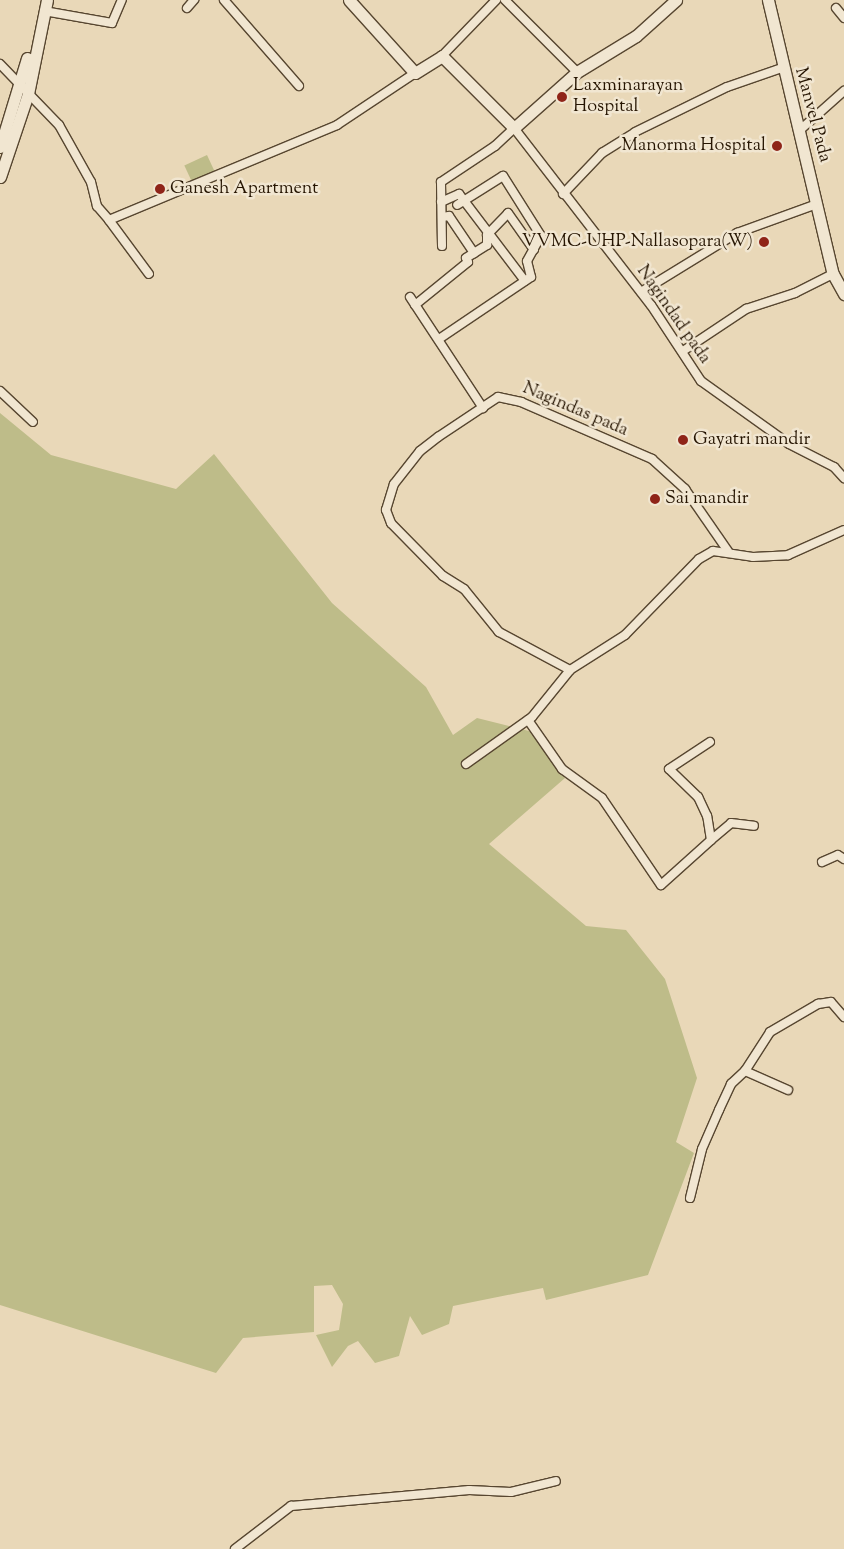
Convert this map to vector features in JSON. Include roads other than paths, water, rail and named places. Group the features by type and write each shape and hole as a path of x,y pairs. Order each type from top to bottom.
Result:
{"main road":[{"path":"350,0 415,73 442,56 514,128 578,72 636,36 676,0"},
{"name":"Manvel Pada","path":"768,0 782,68 800,130 817,204 839,272 844,294"},
{"path":"0,177 24,90 44,4"},
{"path":"0,147 24,90"}],"street":[{"path":"44,4 112,23 122,0"},
{"path":"187,8 194,0"},
{"path":"224,0 299,86"},
{"path":"442,56 496,0"},
{"path":"505,0 578,72"},
{"path":"836,8 844,18"},
{"path":"0,64 59,125 91,182 97,206 149,274"},
{"path":"563,194 602,153 636,132 727,87 782,68"},
{"path":"109,220 337,125 415,73"},
{"path":"800,130 844,92"},
{"path":"442,246 441,182 496,146 514,128"},
{"name":"Nagindad pada","path":"514,128 563,194 641,292 683,351 701,381 717,395 778,434 789,444 834,467 844,478"},
{"path":"439,339 531,277 527,261 541,236 503,176 461,203"},
{"path":"441,202 460,194 461,203 525,281"},
{"path":"641,292 737,233 817,204"},
{"path":"415,304 468,262 466,258 487,245 487,235 508,213 534,250"},
{"path":"442,217 449,216 474,253"},
{"path":"683,351 746,310 795,293 839,272"},
{"path":"410,297 483,408"},
{"path":"0,391 33,422"},
{"name":"Nagindas pada","path":"570,670 499,632 464,589 443,576 391,523 386,510 394,484 420,451 498,397 507,397 652,459 685,489 728,551"},
{"path":"466,764 528,720 570,670 625,635 699,559 713,551 728,551 753,557 788,555 844,530"},
{"path":"528,720 562,769 602,798 662,885 731,823 754,826"},
{"path":"710,742 669,769 698,797 707,816 711,840"},
{"path":"822,862 838,855 844,859"},
{"path":"690,1198 702,1149 731,1084 745,1071 770,1032 818,1004 831,1002 844,1017"},
{"path":"745,1071 788,1090"},
{"path":"235,1549 291,1506 469,1490 511,1492 556,1481"}],"place":[{"name":"Laxminarayan Hospital","path":"562,97"},
{"name":"Manorma Hospital","path":"777,146"},
{"name":"Ganesh Apartment","path":"160,189"},
{"name":"VVMC-UHP-Nallasopara(W)","path":"764,242"},
{"name":"Gayatri mandir","path":"683,440"},
{"name":"Sai mandir","path":"655,499"}]}
